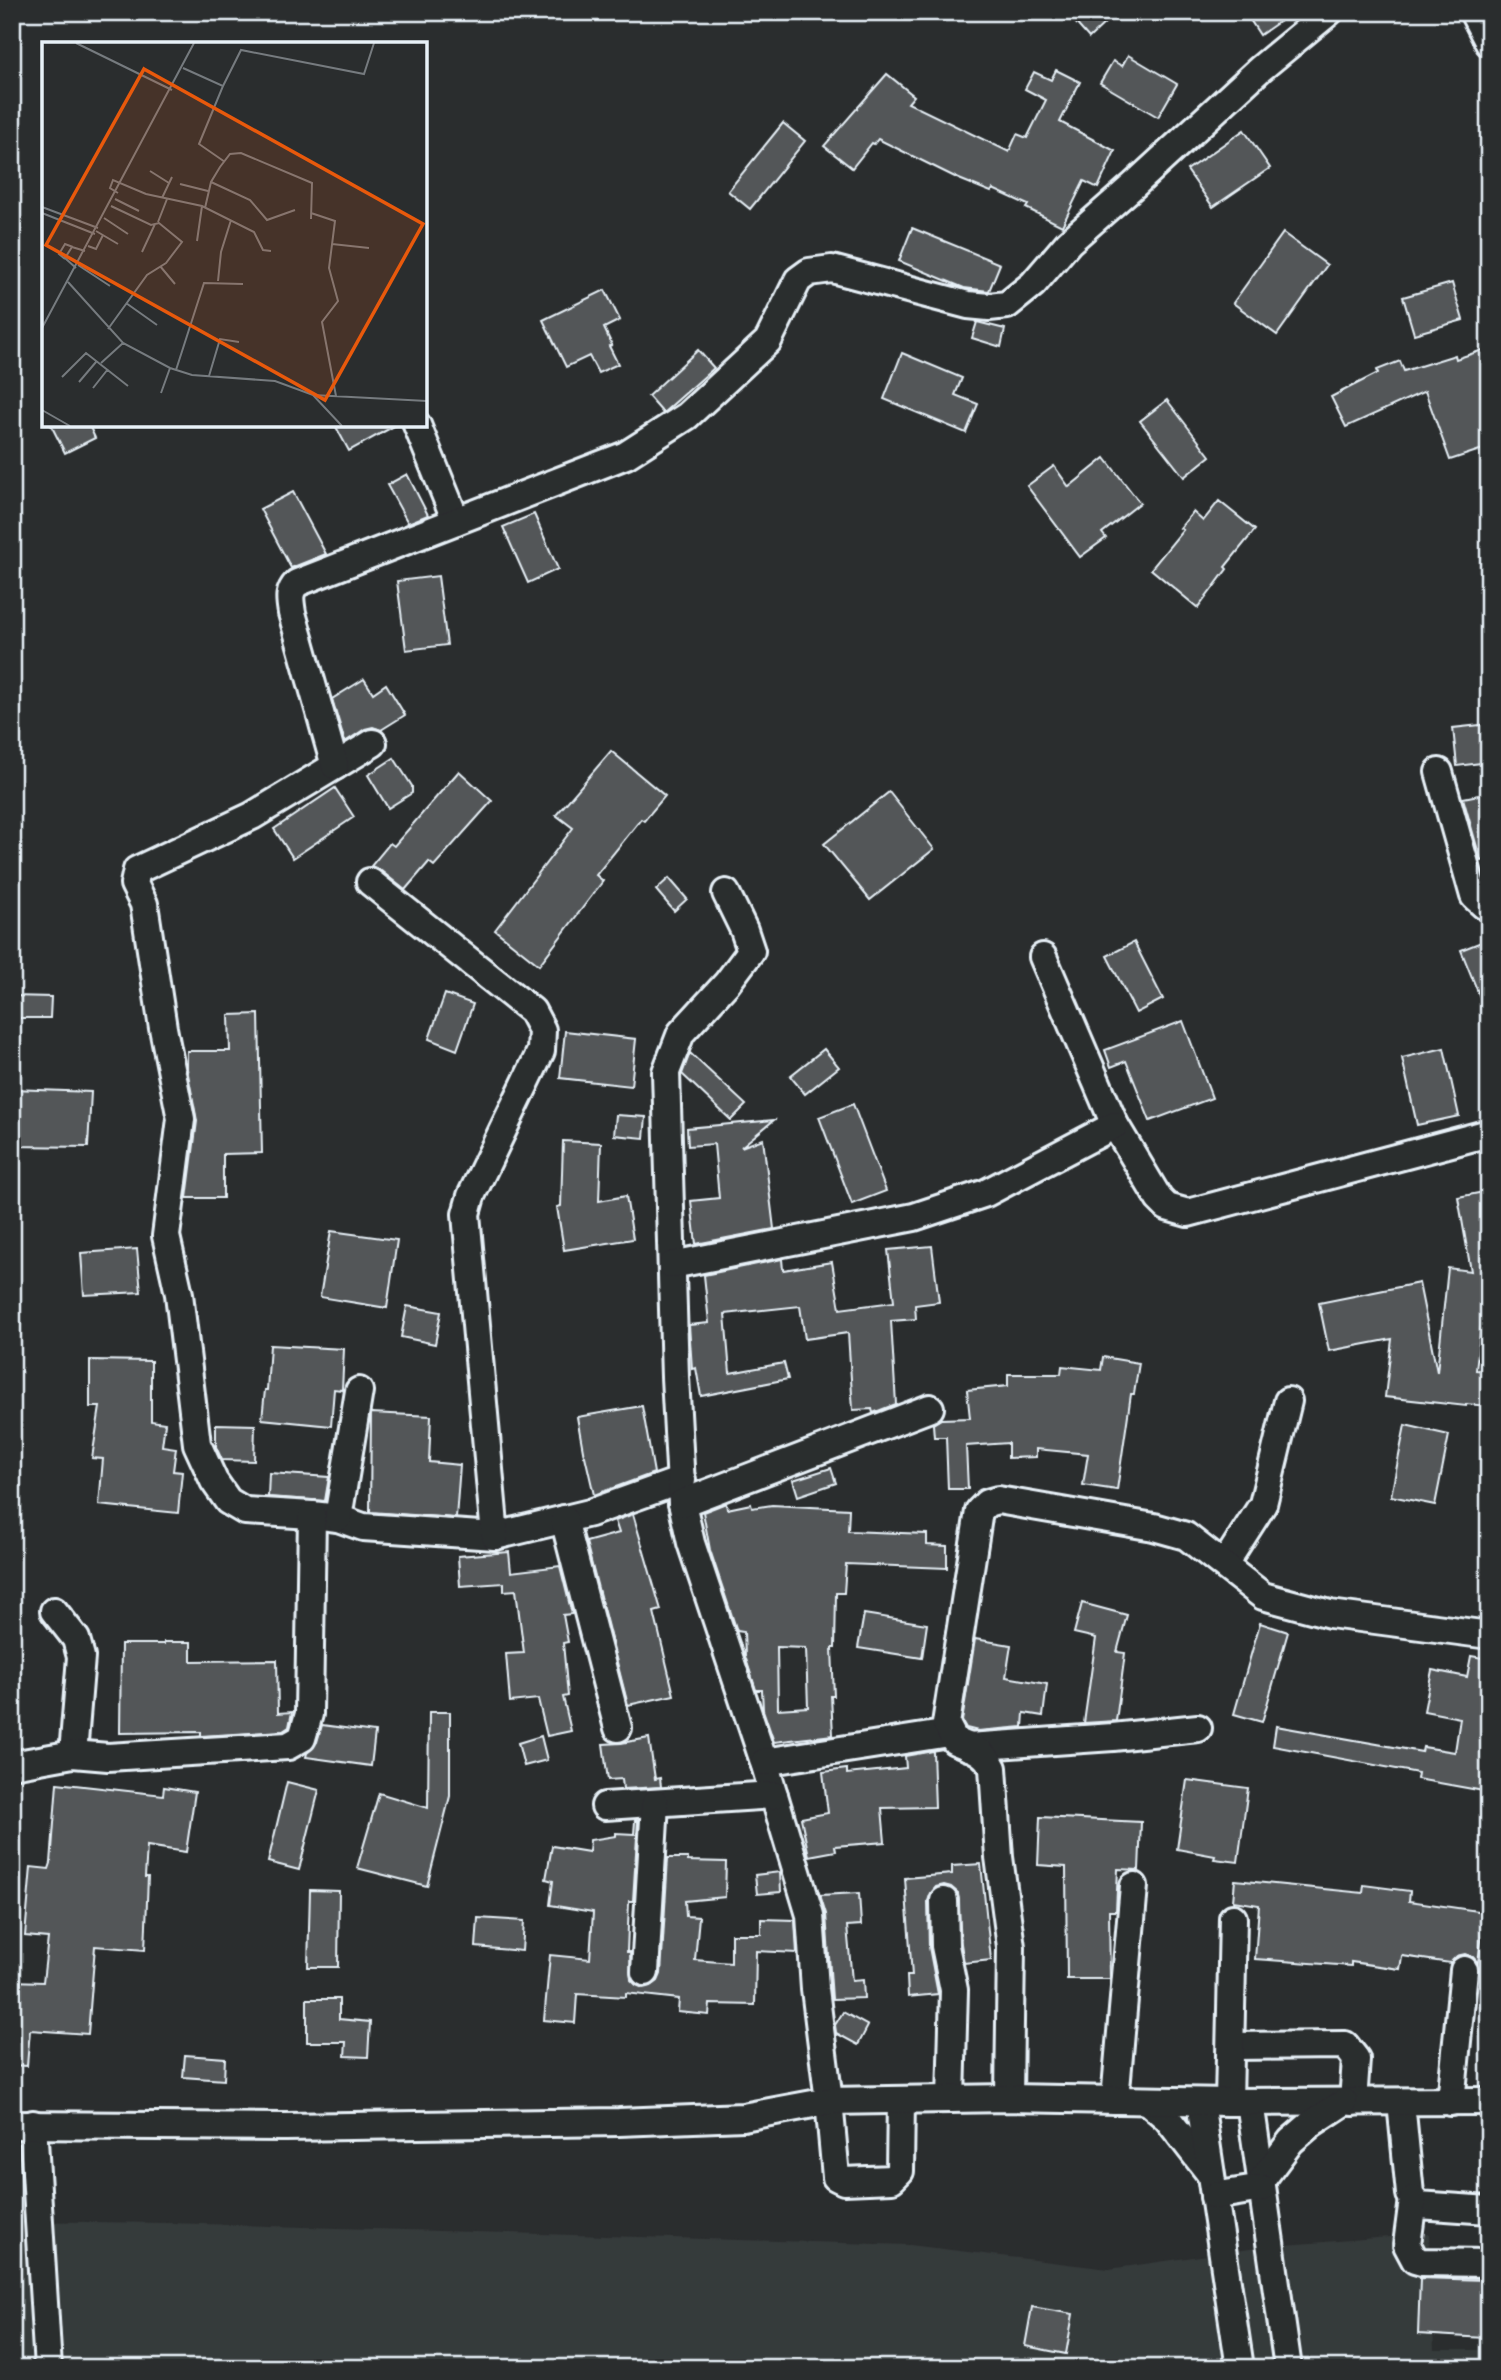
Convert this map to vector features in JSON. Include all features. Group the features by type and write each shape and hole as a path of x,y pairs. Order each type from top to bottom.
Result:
{"street":[{"path":"335,766 292,613 289,599 291,589 306,579 626,455 687,416 768,341 798,280 809,272 832,269 968,305 989,307 1007,304 1033,284 1069,242 1260,69 1329,12"},
{"path":"1473,12 1489,43"},
{"path":"418,427 456,521"},
{"path":"373,743 252,816 137,870 134,884 144,904 163,1028 181,1119 166,1236 179,1294 197,1444 214,1481 228,1501 245,1511 338,1518 363,1527 495,1536 682,1492 930,1408"},
{"path":"1439,772 1474,896 1484,905 1489,905"},
{"path":"370,882 532,1011 542,1030 541,1051 471,1196 466,1214 495,1536"},
{"path":"726,893 744,929 751,951 727,983 681,1033 666,1072 675,1377 682,1492 691,1543 764,1762 810,1915 815,1989 836,2177 844,2181 892,2179 900,2171 901,2100"},
{"path":"1043,957 1115,1125 1167,1208 1188,1213 1489,1133"},
{"path":"672,1265 914,1217 985,1193 1115,1125"},
{"path":"338,1518 359,1391"},
{"path":"1224,1565 1263,1504 1287,1401"},
{"path":"1009,2098 1011,1947 999,1857 993,1768 988,1757 959,1740 946,1724 979,1511 988,1503 998,1500 1154,1527 1186,1536 1263,1596 1330,1614 1489,1635"},
{"path":"12,1765 73,1754 108,1757 288,1746 302,1738 309,1714 312,1515"},
{"path":"564,1519 618,1728"},
{"path":"54,1611 76,1639 80,1657 73,1754"},
{"path":"764,1762 959,1740 1113,1737 1198,1728"},
{"path":"605,1806 774,1795"},
{"path":"645,1972 655,1803"},
{"path":"1115,2100 1134,1886"},
{"path":"944,1901 945,1946 954,1990 951,2099"},
{"path":"1233,1919 1231,2046 1240,2102 1262,2185 1287,2368"},
{"path":"1451,2102 1464,1970"},
{"path":"1231,2046 1345,2045 1356,2059 1349,2102"},
{"path":"48,2368 23,2124 285,2127 619,2122 743,2117 829,2101 1009,2098 1200,2102 1489,2101"},
{"path":"1147,2101 1167,2118 1191,2147 1213,2186"},
{"path":"1200,2102 1240,2368"},
{"path":"1262,2185 1291,2141 1312,2123 1349,2102"},
{"path":"1401,2102 1410,2194 1413,2199 1423,2206 1489,2210"},
{"path":"1213,2186 1262,2185"},
{"path":"1413,2199 1407,2245 1415,2260 1489,2263"}],"shaded area":[{"path":"12,2221 169,2223 910,2245 1109,2269 1271,2246 1429,2234 1434,2350 1489,2350 1489,2368 12,2368"}],"building":[{"path":"1066,12 1099,12 1107,21 1089,38"},
{"path":"1245,12 1293,12 1260,35"},
{"path":"1128,55 1177,84 1158,117 1100,83 1113,61 1122,66"},
{"path":"1056,70 1080,82 1060,122 1115,151 1098,188 1084,181 1062,226 1026,208 1028,205 993,189 991,192 959,179 878,139 852,168 824,146 887,74 914,96 908,103 1009,152 1017,134 1027,138 1046,100 1025,89 1034,72 1051,80"},
{"path":"783,123 805,141 750,209 728,191"},
{"path":"1244,130 1270,168 1213,207 1187,170"},
{"path":"912,228 1000,264 989,291 964,288 899,261"},
{"path":"1283,233 1327,265 1277,335 1233,303"},
{"path":"1452,283 1463,320 1414,334 1403,297"},
{"path":"605,290 620,320 604,328 618,364 598,373 589,356 566,367 543,320"},
{"path":"977,322 1005,329 1001,347 972,338"},
{"path":"1489,348 1489,447 1450,460 1425,391 1346,427 1331,397 1378,373 1377,370 1400,361 1404,371 1455,355 1456,359"},
{"path":"698,350 714,368 663,413 648,396"},
{"path":"902,353 962,378 955,395 978,404 966,433 884,399"},
{"path":"1167,400 1210,456 1184,477 1140,421"},
{"path":"52,427 90,427 95,438 65,453"},
{"path":"336,427 392,427 349,451"},
{"path":"1105,458 1140,503 1102,533 1106,538 1080,557 1027,486 1054,466 1069,487"},
{"path":"407,474 428,515 408,523 387,485"},
{"path":"293,492 326,554 291,568 260,509"},
{"path":"1219,501 1255,530 1225,567 1227,569 1198,608 1151,569 1183,530 1180,528 1193,512 1203,521"},
{"path":"534,514 558,569 528,583 503,527"},
{"path":"438,576 447,645 406,650 397,581"},
{"path":"364,679 373,693 386,684 405,715 381,730 373,727 365,729 345,742 332,699"},
{"path":"1489,724 1489,762 1457,766 1453,728"},
{"path":"611,751 665,796 644,821 641,819 596,875 603,881 539,965 495,930 573,828 556,815"},
{"path":"394,758 412,786 412,793 388,808 368,775"},
{"path":"459,771 492,801 434,866 429,862 405,890 371,866 390,843 394,846"},
{"path":"335,788 354,817 293,858 274,829"},
{"path":"889,792 934,849 870,900 824,844"},
{"path":"1489,793 1489,860 1481,861 1463,798"},
{"path":"669,878 687,899 674,911 656,890"},
{"path":"1489,939 1489,1017 1488,1017 1461,950"},
{"path":"1134,942 1163,999 1136,1013 1107,956"},
{"path":"445,994 473,1004 457,1050 429,1039"},
{"path":"12,996 51,997 50,1018 12,1018"},
{"path":"259,1014 262,1153 223,1154 223,1198 187,1198 197,1121 187,1069 187,1051 230,1051 229,1015"},
{"path":"1183,1021 1212,1098 1150,1121 1126,1061 1111,1067 1105,1050"},
{"path":"565,1031 636,1039 631,1086 560,1078"},
{"path":"1444,1048 1459,1116 1417,1125 1402,1058"},
{"path":"824,1049 839,1067 805,1094 790,1076"},
{"path":"690,1053 746,1105 731,1120 682,1074"},
{"path":"12,1089 91,1092 88,1147 12,1146"},
{"path":"853,1104 886,1191 852,1204 819,1117"},
{"path":"616,1115 646,1117 644,1138 614,1135"},
{"path":"774,1120 741,1147 763,1139 774,1229 696,1244 691,1201 719,1198 714,1144 688,1146 687,1128"},
{"path":"563,1141 601,1143 599,1201 626,1196 633,1239 564,1250 557,1207 561,1206"},
{"path":"1489,1191 1489,1254 1476,1370 1489,1371 1489,1406 1385,1397 1392,1339 1329,1351 1319,1303 1419,1283 1437,1372 1448,1268 1471,1271 1458,1197"},
{"path":"331,1231 397,1240 387,1308 320,1297"},
{"path":"932,1246 939,1302 915,1305 916,1319 891,1321 896,1404 873,1413 872,1409 853,1410 848,1333 805,1339 800,1306 725,1314 730,1373 784,1363 788,1379 701,1396 696,1368 692,1369 689,1325 709,1323 704,1275 782,1259 783,1270 832,1262 840,1309 894,1302 888,1250"},
{"path":"137,1249 141,1292 84,1295 81,1253"},
{"path":"407,1306 441,1312 435,1344 401,1337"},
{"path":"270,1345 344,1349 342,1390 334,1389 331,1426 262,1419"},
{"path":"1103,1357 1139,1363 1134,1394 1131,1394 1117,1490 1083,1485 1088,1454 1036,1449 1036,1457 1008,1458 1008,1443 966,1446 968,1489 948,1489 946,1437 934,1437 933,1424 941,1419 970,1418 967,1390 1008,1386 1008,1374 1061,1374 1062,1366 1101,1370"},
{"path":"90,1360 151,1361 151,1421 165,1423 162,1446 176,1448 173,1471 182,1472 178,1513 99,1505 103,1459 92,1458 100,1407 90,1407"},
{"path":"642,1406 654,1473 594,1495 577,1417"},
{"path":"371,1413 431,1416 429,1462 460,1465 456,1518 370,1512"},
{"path":"216,1424 255,1425 254,1461 222,1460 216,1447"},
{"path":"1405,1425 1449,1435 1435,1505 1391,1496"},
{"path":"831,1468 836,1483 798,1496 793,1480"},
{"path":"269,1473 329,1477 325,1501 268,1497"},
{"path":"726,1503 727,1509 751,1504 752,1508 772,1505 849,1509 848,1531 927,1534 927,1545 947,1546 947,1568 846,1564 844,1593 836,1593 835,1648 832,1648 833,1735 774,1742 763,1710 762,1690 756,1690 745,1656 744,1632 737,1631 710,1550 703,1512","holes":["777,1647 806,1648 808,1707 778,1709"]},
{"path":"633,1514 661,1610 654,1612 674,1695 628,1705 586,1542 619,1533 615,1521"},
{"path":"509,1552 511,1572 560,1566 572,1614 563,1615 568,1642 563,1643 568,1696 563,1697 571,1731 547,1736 538,1699 510,1702 506,1654 524,1653 516,1590 504,1591 504,1583 460,1586 458,1556"},
{"path":"1082,1603 1127,1615 1117,1652 1125,1653 1116,1721 1084,1723 1096,1638 1074,1633"},
{"path":"864,1614 927,1624 922,1658 858,1648"},
{"path":"1260,1623 1288,1632 1262,1722 1234,1714"},
{"path":"975,1639 1011,1645 1006,1677 1047,1684 1043,1716 1024,1713 1023,1727 978,1731 966,1728 962,1721"},
{"path":"191,1642 191,1661 277,1660 278,1713 292,1712 289,1727 283,1731 201,1736 201,1732 120,1733 121,1644"},
{"path":"1471,1656 1489,1659 1489,1792 1417,1779 1418,1773 1273,1746 1276,1726 1422,1752 1423,1747 1455,1752 1460,1718 1424,1711 1432,1670 1467,1677"},
{"path":"429,1712 450,1712 450,1796 427,1886 357,1868 379,1793 428,1808"},
{"path":"322,1725 375,1732 371,1766 306,1757 317,1742"},
{"path":"541,1736 547,1760 524,1766 518,1743"},
{"path":"649,1738 655,1779 660,1778 661,1787 623,1789 622,1779 608,1780 603,1744"},
{"path":"933,1751 935,1807 882,1808 885,1842 835,1846 836,1851 809,1856 801,1818 828,1813 823,1772 847,1769 847,1774 906,1768 905,1756"},
{"path":"1187,1780 1248,1788 1238,1862 1177,1849"},
{"path":"287,1782 319,1790 299,1870 268,1862"},
{"path":"57,1783 163,1795 164,1787 195,1792 186,1852 147,1846 145,1950 95,1946 88,2034 30,2030 27,2066 12,2065 12,1981 43,1982 48,1938 25,1936 31,1867 49,1869 51,1863"},
{"path":"1040,1817 1141,1822 1139,1870 1118,1869 1116,1911 1109,1911 1110,1979 1067,1979 1066,1867 1038,1865"},
{"path":"635,1821 638,1821 633,1901 629,1901 627,1952 630,1952 631,1980 643,1988 658,1981 661,1974 668,1858 726,1862 725,1897 685,1901 686,1916 699,1917 695,1960 731,1963 731,1934 761,1934 761,1919 795,1920 797,1953 756,1951 755,2005 710,2004 709,2015 678,2012 679,1999 626,1993 626,1997 577,1994 575,2023 544,2020 550,1955 590,1959 593,1912 550,1905 553,1881 546,1879 552,1846 589,1852 590,1840 616,1836 616,1833 634,1834"},
{"path":"981,1864 991,1960 964,1963 958,1893 944,1885 936,1887 928,1901 929,1947 938,1994 908,1997 907,1976 912,1976 905,1878 952,1874 952,1866"},
{"path":"780,1872 781,1892 757,1894 755,1875"},
{"path":"1235,1880 1363,1893 1364,1885 1410,1891 1409,1901 1485,1912 1478,1963 1465,1954 1457,1956 1450,1963 1402,1956 1400,1969 1351,1962 1351,1966 1255,1959 1259,1905 1233,1901"},
{"path":"310,1890 339,1891 338,1967 308,1967"},
{"path":"859,1893 861,1925 847,1926 852,1981 863,1980 864,1998 832,1999 826,1914 820,1895"},
{"path":"478,1918 524,1921 522,1951 476,1947"},
{"path":"307,1999 339,1999 339,2019 370,2022 368,2057 345,2056 346,2042 307,2042"},
{"path":"843,2012 868,2026 858,2045 836,2033 835,2025"},
{"path":"185,2055 225,2058 224,2080 183,2077"},
{"path":"1420,2278 1486,2280 1484,2338 1418,2334"},
{"path":"1032,2307 1073,2314 1066,2354 1025,2346"}]}
